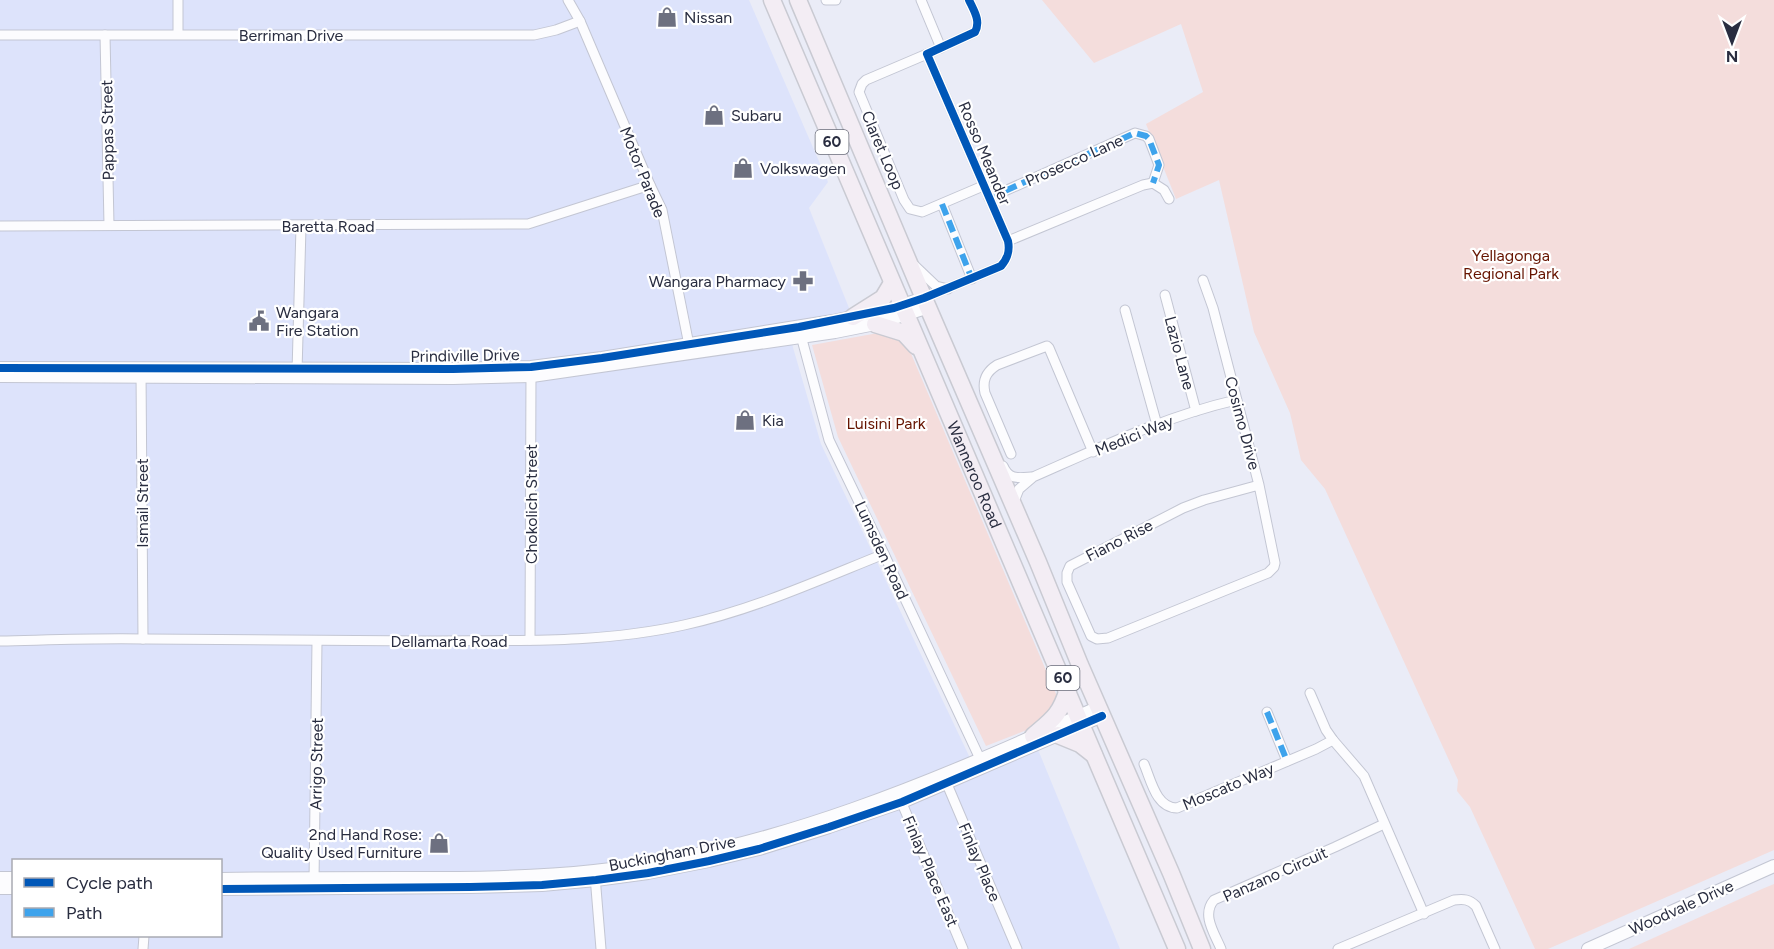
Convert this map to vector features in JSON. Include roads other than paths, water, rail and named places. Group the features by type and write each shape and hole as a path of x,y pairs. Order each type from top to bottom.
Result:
{"highway":[{"name":"Wanneroo Road","path":"772,0 1178,949"},
{"name":"Wanneroo Road","path":"798,0 1202,949"},
{"path":"853,317 883,298 892,283"},
{"path":"875,324 904,333 923,354"},
{"path":"1033,736 1057,715 1068,689"},
{"path":"1058,735 1080,744 1097,758"}],"street":[{"path":"178,0 178,34"},
{"name":"Motor Parade","path":"568,0 580,21 662,210 690,348"},
{"path":"826,0 836,0"},
{"path":"921,0 941,48"},
{"path":"927,54 971,34 977,27 978,21 969,0"},
{"name":"Berriman Drive","path":"0,35 534,35 580,21"},
{"name":"Pappas Street","path":"105,35 109,225"},
{"name":"Rosso Meander","path":"927,54 1008,241"},
{"name":"Claret Loop","path":"927,54 866,80 862,84 860,92 884,153 907,206 915,212 922,212 983,186"},
{"name":"Prosecco Lane","path":"989,198 1135,133 1149,139 1159,165 1153,183"},
{"path":"926,302 948,289 1001,266 1008,255 1008,241 1143,185 1153,183 1164,189 1169,199"},
{"name":"Baretta Road","path":"0,226 528,224 650,185"},
{"path":"942,204 972,279"},
{"path":"297,373 301,226"},
{"path":"905,255 936,286 948,289"},
{"name":"Cosimo Drive","path":"1203,280 1214,308 1259,485 1274,567"},
{"name":"Lazio Lane","path":"1165,295 1196,411"},
{"name":"Prindiville Drive","path":"800,331 835,332 875,324 926,302"},
{"path":"1125,310 1157,425"},
{"name":"Prindiville Drive","path":"0,376 453,369 531,371 800,331 853,317 904,311"},
{"name":"Lumsden Road","path":"800,331 829,440 982,762"},
{"path":"1011,454 985,393 984,379 997,365 1047,346 1093,452"},
{"name":"Prindiville Drive","path":"0,368 141,373"},
{"name":"Chokolich Street","path":"530,640 531,371"},
{"name":"Ismail Street","path":"141,373 143,639"},
{"name":"Medici Way","path":"1013,504 1019,489 1033,477 1157,425 1236,400"},
{"path":"992,453 1000,458 1008,475 1014,478 1033,477"},
{"name":"Fiano Rise","path":"1259,485 1204,500 1156,521 1108,548 1074,563 1067,573 1067,582 1088,633 1104,639 1268,573 1274,567"},
{"name":"Dellamarta Road","path":"0,641 584,639 684,625 758,604 884,554"},
{"name":"Arrigo Street","path":"314,883 317,641"},
{"path":"1310,693 1326,730 1365,776 1424,914"},
{"name":"Buckingham Drive","path":"222,879 470,887 542,885 595,876 648,873 759,849 829,827 982,762 1033,736 1100,711"},
{"path":"1267,712 1287,761"},
{"name":"Buckingham Drive","path":"982,762 1058,735 1081,720"},
{"name":"Moscato Way","path":"1144,764 1159,799 1173,808 1333,740"},
{"name":"Finlay Place","path":"945,778 1016,947"},
{"name":"Finlay Place East","path":"900,797 963,949"},
{"name":"Panzano Circuit","path":"1221,949 1209,919 1209,908 1214,900 1335,848 1384,824"},
{"name":"Woodvale Drive","path":"1588,949 1774,866"},
{"path":"595,876 601,949"},
{"name":"Buckingham Drive","path":"222,888 314,883"},
{"path":"1338,949 1454,900 1465,899 1471,901 1479,912 1495,949"},
{"path":"1004,949 1016,947"}],"place":[{"name":"Nissan","path":"667,17"},
{"name":"Subaru","path":"714,115"},
{"name":"Volkswagen","path":"743,168"},
{"name":"Wangara Pharmacy","path":"803,281"},
{"name":"Wangara Fire Station","path":"259,321"},
{"name":"Kia","path":"745,420"},
{"name":"2nd Hand Rose: Quality Used Furniture","path":"439,843"}],"park label":[{"name":"Yellagonga Regional Park","path":"1511,264"},
{"name":"Luisini Park","path":"886,423"}]}
